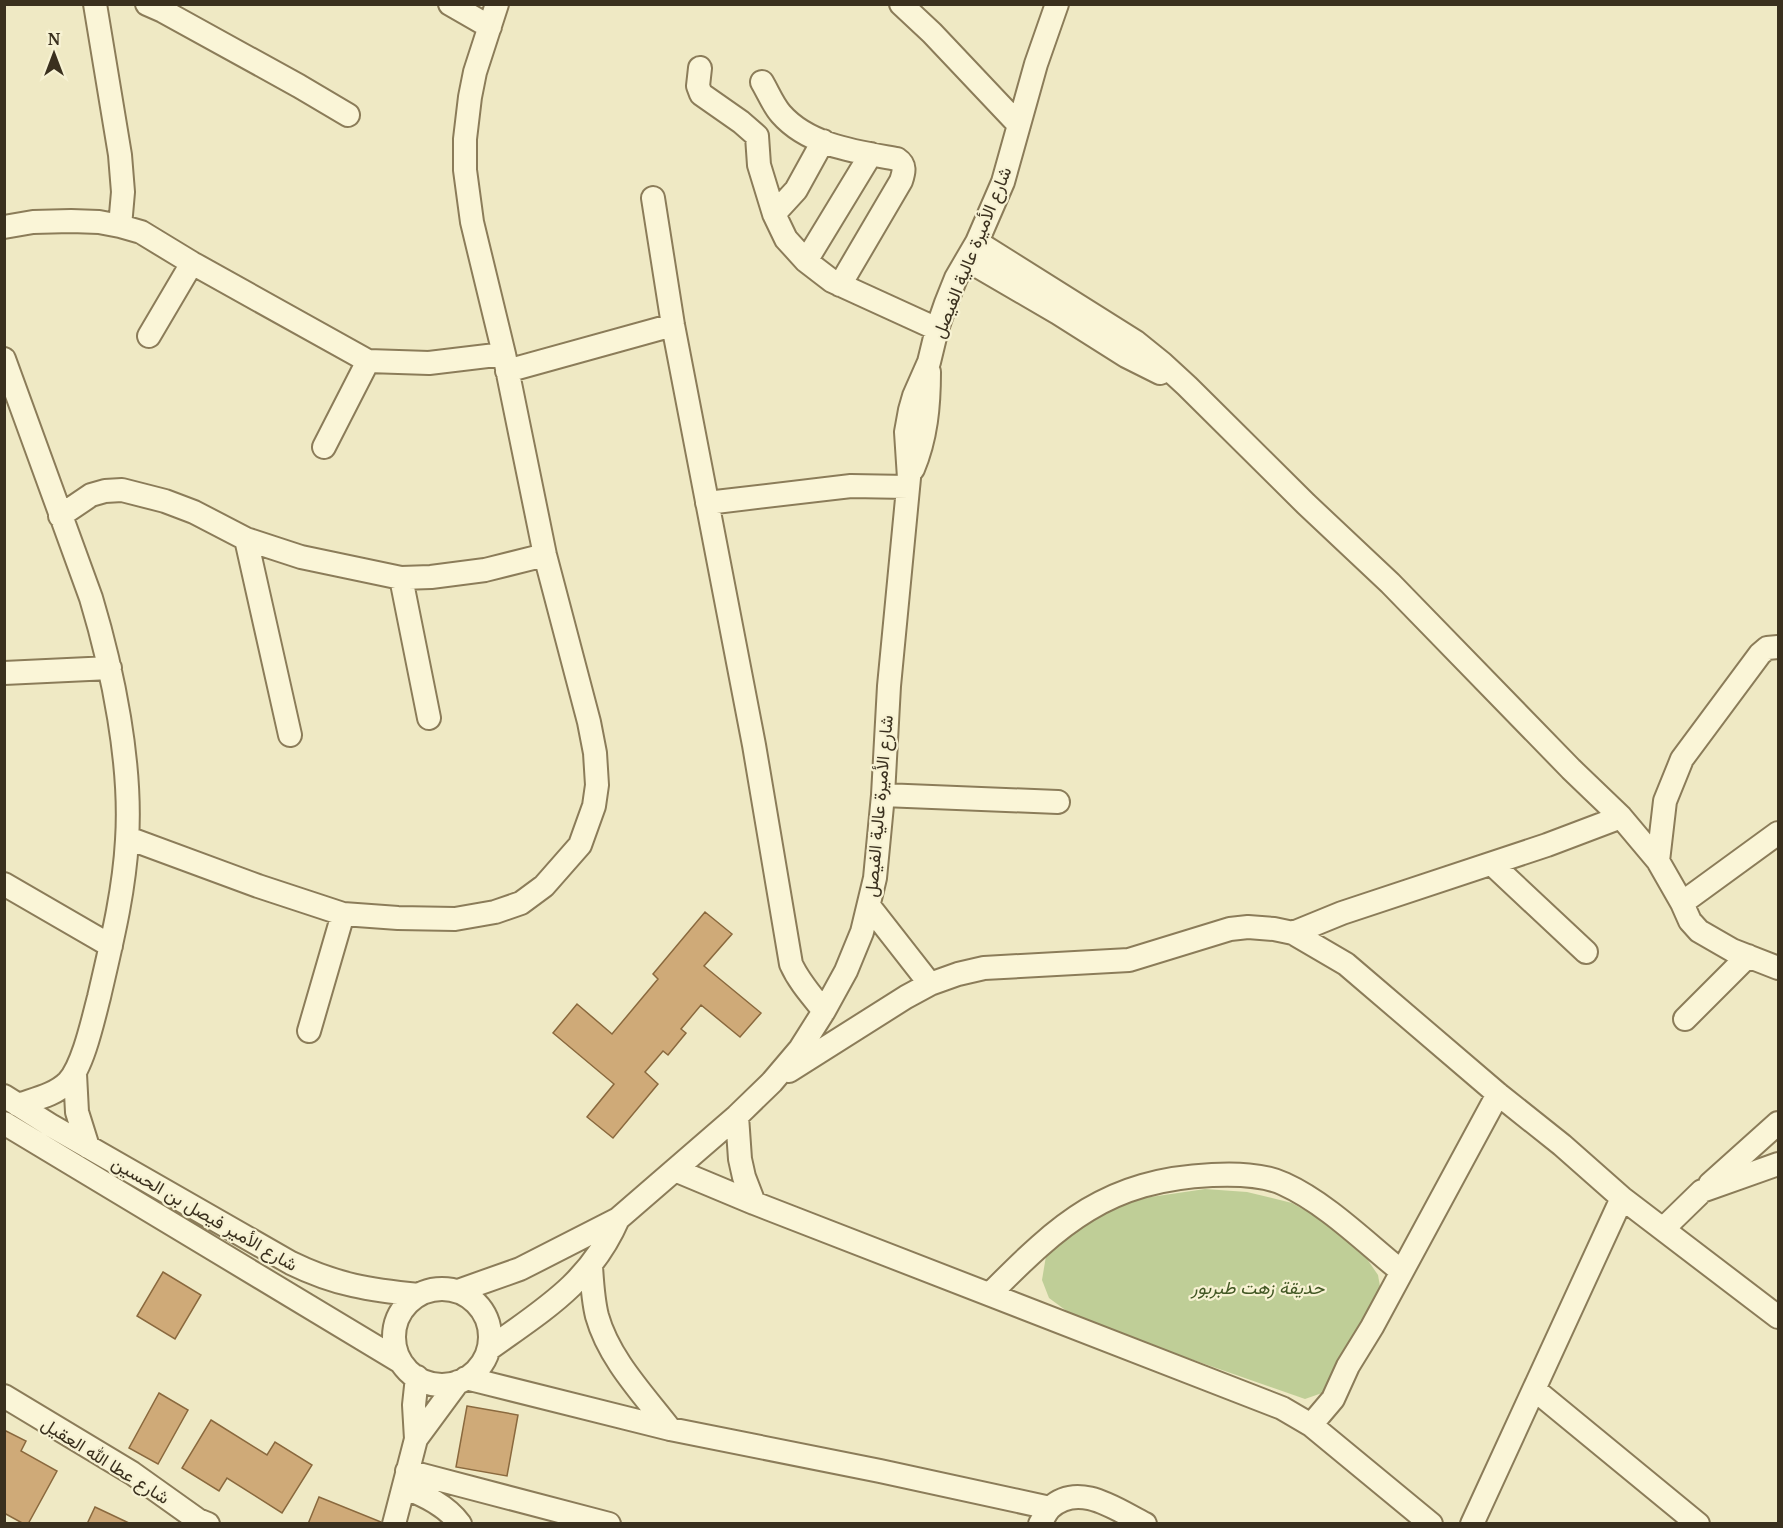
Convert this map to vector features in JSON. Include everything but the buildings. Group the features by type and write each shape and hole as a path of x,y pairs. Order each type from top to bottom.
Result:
{"street":[{"path":"96,4 120,155 123,192 120,226"},
{"path":"147,4 348,115"},
{"path":"450,4 490,27"},
{"path":"128,838 258,886 343,914 455,919 495,912 521,903 544,886 580,845 594,806 597,785 595,753 545,555 505,362 472,222 465,170 465,139 475,72 497,4"},
{"path":"900,4 932,33 1019,125"},
{"name":"شارع الأميرة عالية الفيصل","path":"458,1291 520,1269 618,1219 737,1116 772,1082 800,1049 846,970 862,932 875,878 883,795 889,686 909,483 906,432 910,410 957,278 972,251 1003,182 1036,64 1057,4"},
{"path":"700,68 698,86 701,94 757,136 759,165 774,214 786,239 806,261 832,281 937,329"},
{"path":"762,82 781,114 803,132 824,141 902,162 904,172 901,181 840,285"},
{"path":"757,136 781,114"},
{"path":"774,214 795,190 824,141"},
{"path":"806,261 871,154"},
{"path":"653,198 673,325 756,756 791,964 806,989 824,1011"},
{"path":"4,227 48,221 99,222 141,232 368,361 505,362 673,325"},
{"path":"972,251 1136,342 1188,386 1306,504 1390,583 1571,769 1621,817 1658,861 1690,921 1699,932 1732,950 1779,968"},
{"path":"149,336 192,263"},
{"path":"5,361 91,598 110,668 124,755 128,838 119,910 85,1045 75,1074 76,1112 88,1147"},
{"path":"324,447 368,361"},
{"path":"707,503 851,486 909,483"},
{"path":"60,516 91,495 105,490 139,493 194,512 246,539 301,557 401,578 431,577 485,570 545,555"},
{"path":"246,539 290,735"},
{"path":"401,578 429,718"},
{"path":"1658,861 1665,801 1682,759 1760,654 1767,648 1779,647"},
{"path":"4,673 110,668"},
{"path":"883,795 1058,801"},
{"path":"1293,933 1342,913 1492,864 1621,817"},
{"path":"1682,903 1779,833"},
{"path":"1492,864 1586,952"},
{"path":"4,884 111,946"},
{"path":"869,906 930,984"},
{"path":"309,1031 343,914"},
{"path":"772,1082 906,997 930,984 958,974 984,968 1129,960 1230,929 1248,927 1293,933 1346,964 1622,1198 1779,1317"},
{"path":"1685,1019 1748,956"},
{"path":"11,1101 60,1088 75,1074"},
{"path":"1311,1425 1333,1399 1348,1366 1372,1327 1498,1094"},
{"name":"شارع الأمير فيصل بن الحسين","path":"11,1101 291,1263 316,1275 375,1290 419,1294"},
{"path":"737,1116 740,1159 754,1203"},
{"name":"شارع الأمير فيصل بن الحسين","path":"4,1123 409,1370"},
{"path":"1663,1229 1779,1123"},
{"path":"1702,1191 1779,1164"},
{"path":"675,1170 754,1203 1282,1408 1311,1425 1431,1524"},
{"path":"990,1294 1034,1250 1085,1210 1120,1193 1186,1177 1223,1175 1258,1177 1283,1183 1315,1202 1401,1271"},
{"path":"1472,1524 1622,1198"},
{"name":"شارع الأميرة عالية الفيصل","path":"489,1349 560,1298 591,1266 606,1244 618,1219"},
{"path":"591,1266 597,1317 607,1341 620,1363 670,1429"},
{"path":"394,1524 416,1439 409,1370 396,1350 395,1325 408,1302 419,1294 445,1288 458,1291 476,1302 487,1319 490,1329 489,1349 480,1366 462,1380 416,1439"},
{"path":"409,1370 437,1384 462,1380 670,1429 880,1471 1045,1516 1065,1499 1078,1496 1093,1498 1145,1524"},
{"path":"1535,1390 1698,1524"},
{"name":"شارع عطا الله العقيل","path":"4,1396 132,1473 201,1522"},
{"path":"406,1479 454,1515 460,1524"},
{"path":"406,1479 609,1524"}],"green space":[{"name":"حديقة زهت طبربور","path":"1205,1189 1247,1192 1292,1203 1324,1221 1367,1259 1378,1275 1381,1292 1334,1377 1322,1393 1305,1399 1079,1320 1049,1298 1042,1280 1046,1256 1078,1227 1120,1206 1144,1198"}]}
